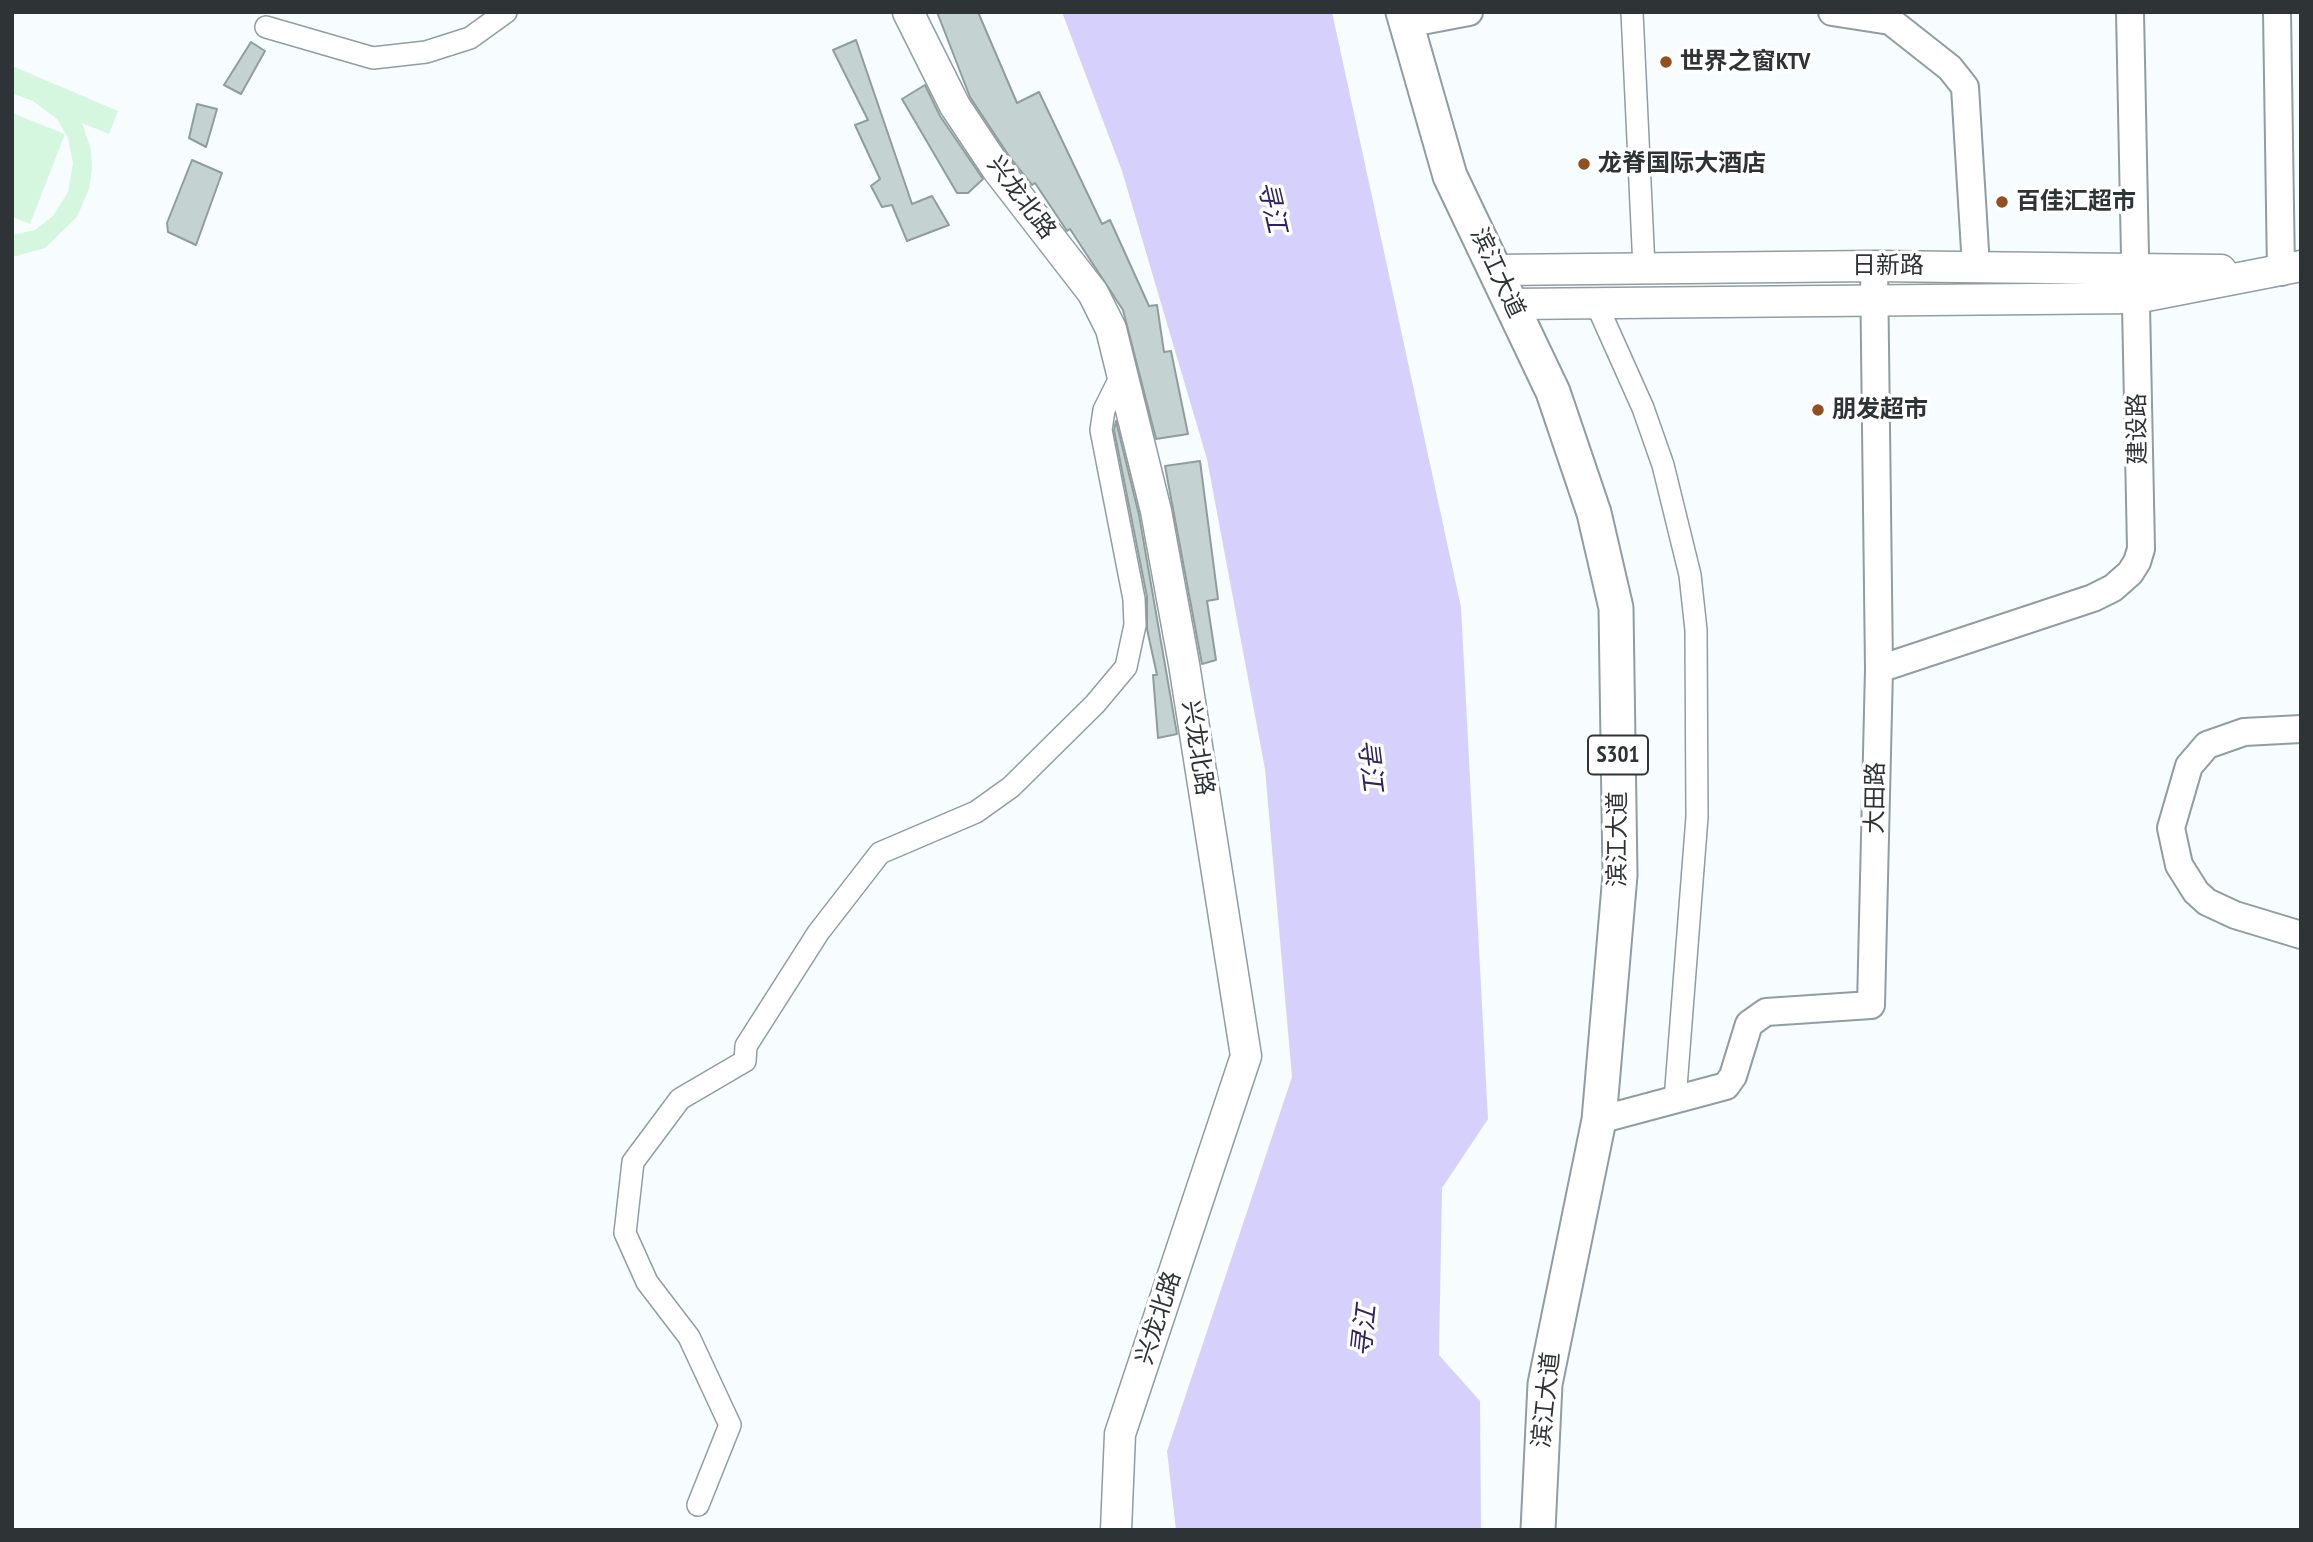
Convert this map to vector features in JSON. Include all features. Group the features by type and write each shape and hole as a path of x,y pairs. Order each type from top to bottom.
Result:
{"main road":[{"name":"兴龙北路","path":"908,12 955,106 997,169 1093,293 1111,329 1156,511 1184,664 1246,1056 1120,1434 1116,1530"},
{"name":"滨江大道","path":"1405,18 1450,176 1553,392 1594,513 1616,608 1620,875 1599,1120 1545,1384 1538,1530"},
{"name":"日新路","path":"1496,270 1874,266 2291,269"},
{"name":"日新路","path":"1512,304 1874,298 2136,298 2291,269"}],"street":[{"path":"266,27 373,58 426,52 470,38 506,12"},
{"path":"1405,18 1469,12"},
{"path":"1632,12 1644,268"},
{"path":"1832,12 1885,17 1950,68 1965,87 1976,267"},
{"name":"建设路","path":"1879,669 2093,598 2113,588 2130,573 2141,549 2130,12"},
{"path":"2277,12 2291,269"},
{"name":"大田路","path":"1599,1120 1726,1086 1733,1076 1749,1024 1766,1012 1871,1005 1879,669 1874,266"},
{"path":"1596,303 1643,408 1663,465 1690,575 1696,630 1698,817 1675,1100"},
{"path":"698,1505 730,1425 690,1337 647,1282 625,1233 633,1162 680,1099 745,1061 746,1046 818,933 880,853 976,812 1010,787 1095,704 1126,667 1135,625 1134,600 1101,430 1104,410 1122,374"},
{"path":"2301,729 2244,732 2207,745 2189,766 2171,828 2179,865 2196,892 2207,902 2235,915 2301,935"}],"green space":[{"path":"12,66 118,111 109,134 82,123 91,150 92,169 89,189 77,217 45,248 16,256 12,256 12,235 35,230 53,216 68,192 73,163 68,138 57,119 33,101 12,93"},
{"path":"12,113 65,134 30,224 12,217"}],"water":[{"name":"寻江","path":"1062,12 1332,12 1461,607 1488,1119 1442,1188 1439,1355 1480,1401 1481,1530 1176,1530 1167,1451 1292,1077 1265,769 1207,459 1122,171"}],"building":[{"path":"937,12 978,12 1017,103 1039,92 1102,224 1110,220 1149,306 1157,305 1164,352 1171,351 1188,434 1156,439 1123,310 1070,229 1067,231 1035,183 1032,185 1011,159 970,97"},
{"path":"856,40 912,204 932,196 949,225 907,241 892,205 882,207 871,186 880,179 855,125 868,120 833,50"},
{"path":"251,42 265,51 241,94 224,85"},
{"path":"925,85 940,116 983,179 968,193 957,193 902,99"},
{"path":"197,104 217,109 206,147 189,138"},
{"path":"192,160 222,173 196,245 168,232 167,223"},
{"path":"1116,421 1139,515 1177,734 1158,738 1153,675 1157,675 1147,629 1147,597 1114,430"},
{"path":"1200,461 1218,599 1207,601 1216,660 1202,664 1165,466"}],"place":[{"name":"世界之窗KTV","path":"1666,62"},
{"name":"龙脊国际大酒店","path":"1584,164"},
{"name":"百佳汇超市","path":"2002,202"},
{"name":"朋发超市","path":"1818,410"}]}
